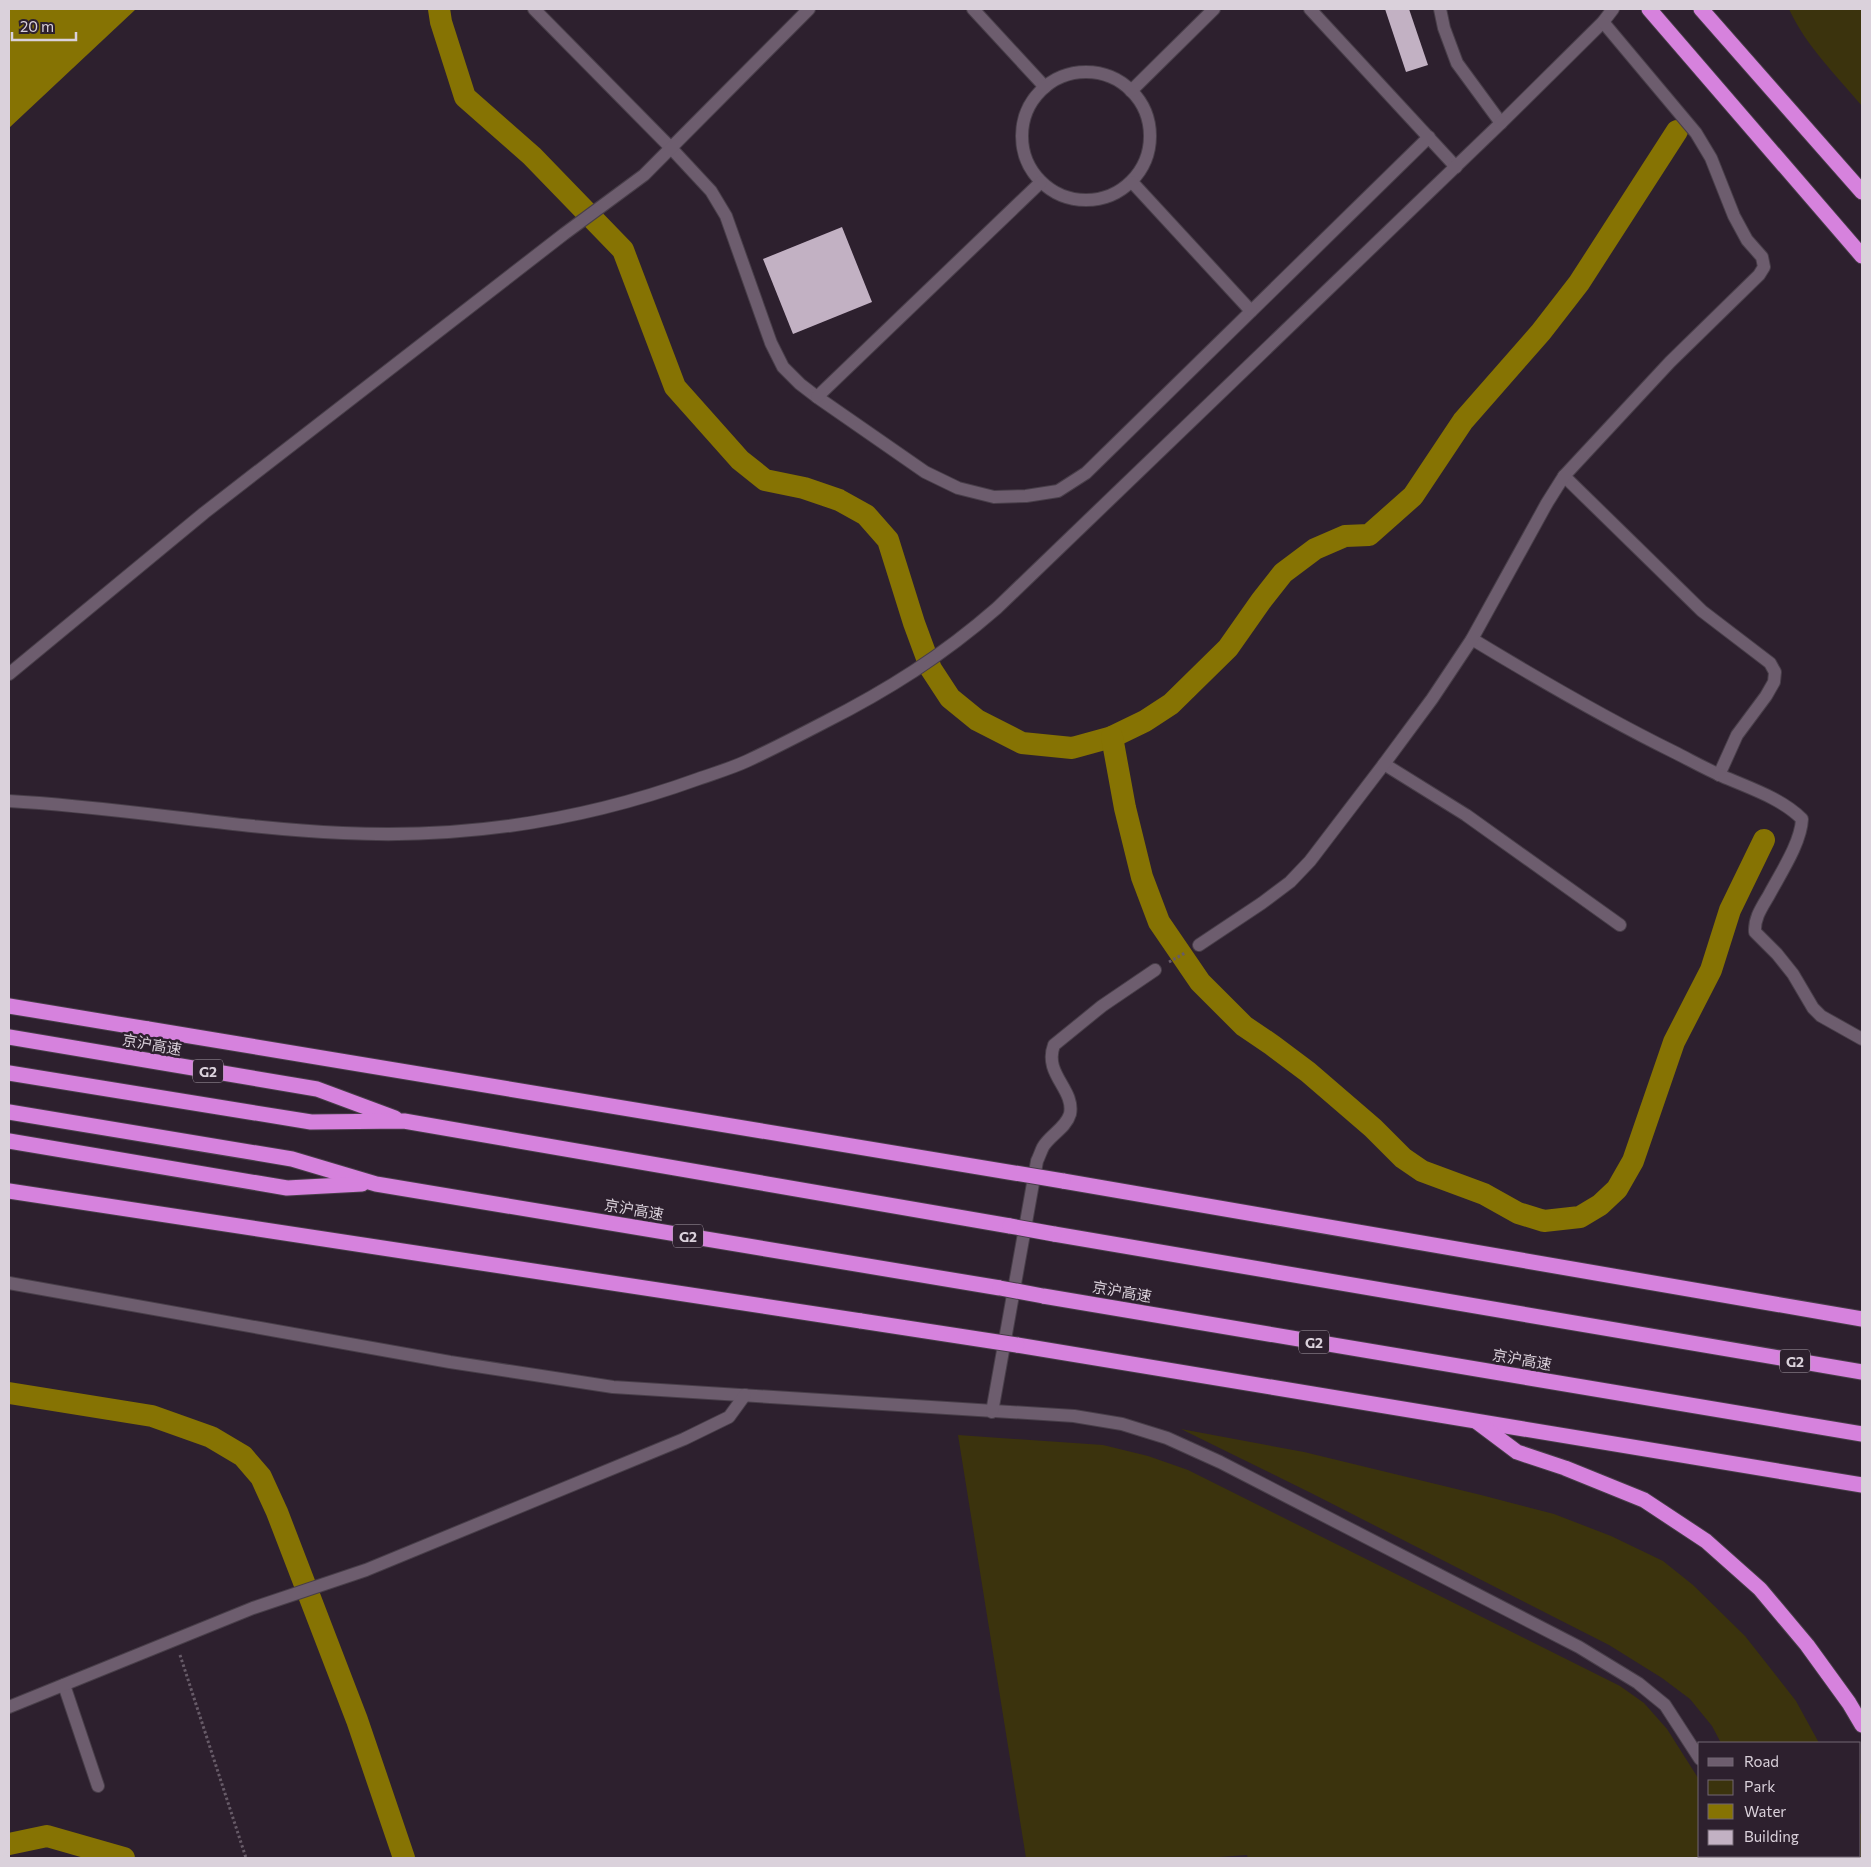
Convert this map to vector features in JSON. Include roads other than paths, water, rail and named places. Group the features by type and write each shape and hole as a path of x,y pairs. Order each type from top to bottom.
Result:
{"highway":[{"path":"1649,9 1862,256"},
{"path":"1701,9 1862,192"},
{"path":"9,1006 1063,1181 1470,1253 1862,1319"},
{"name":"京沪高速","path":"9,1037 317,1089 404,1122"},
{"name":"京沪高速","path":"9,1073 311,1122 404,1122 1862,1372"},
{"name":"京沪高速","path":"9,1112 292,1159 376,1184 1862,1434"},
{"name":"京沪高速","path":"9,1141 287,1188 376,1184"},
{"path":"9,1191 1017,1345 1862,1485"},
{"path":"1476,1421 1517,1452 1565,1468 1644,1500 1706,1541 1760,1589 1807,1645 1849,1703 1862,1725"}],"street":[{"path":"534,9 711,191 726,216 771,343 783,367 800,384 925,472 958,488 994,498 1058,491 1086,473 1429,137"},
{"path":"9,674 204,513 564,234 644,175 809,9"},
{"path":"973,9 1045,87"},
{"path":"1131,91 1214,9"},
{"path":"1310,9 1456,167"},
{"path":"1440,9 1444,28 1457,63 1501,123"},
{"path":"9,801 65,804 253,826 343,833 425,834 496,828 582,813 658,794 745,762 877,695 966,635 997,608 1456,167 1603,22 1613,9"},
{"path":"1199,945 1290,882 1310,861 1432,699 1472,639 1547,503 1564,476 1670,362 1764,267 1762,257 1747,240 1734,216 1711,158 1696,133 1603,22"},
{"path":"1082,72 1109,76 1121,82 1131,91 1141,103 1147,117 1150,132 1149,148 1144,163 1132,182 1112,195 1097,200 1082,200 1067,198 1053,192 1041,182 1026,160 1022,133 1024,120 1036,96 1045,87 1063,77 1082,72"},
{"path":"817,396 1041,182"},
{"path":"1132,182 1251,311"},
{"path":"1564,476 1702,611 1770,663 1775,672 1774,682 1737,735 1719,775"},
{"path":"1472,639 1528,673 1650,740 1774,800 1794,811 1802,819 1796,842 1758,915 1754,926 1755,932 1788,967 1813,1008 1821,1016 1862,1039"},
{"path":"1384,764 1466,815 1620,925"},
{"path":"992,1412 1037,1161 1043,1147 1057,1130 1066,1123 1070,1112 1066,1095 1051,1066 1050,1055 1054,1045 1102,1006 1155,970"},
{"path":"9,1283 450,1362 613,1386 1074,1416 1122,1424 1167,1438 1220,1462 1579,1647 1638,1683 1665,1705 1698,1756"},
{"path":"9,1707 253,1608 366,1570 684,1439 729,1417 745,1395"},
{"path":"64,1685 98,1786"}],"water":[{"path":"9,9 136,9 9,128"}],"waterway":[{"path":"439,9 441,22 465,97 532,156 623,250 675,387 740,460 765,480 804,488 839,500 866,515 888,540 914,623 931,669 950,698 977,720 1022,743 1072,748 1112,737 1145,721 1171,704 1228,648 1283,573 1315,549 1345,536 1369,535 1413,496 1463,421 1541,332 1579,283 1677,131"},
{"path":"1112,737 1125,808 1142,877 1159,922 1200,982 1244,1026 1308,1072 1373,1128 1403,1158 1422,1171 1484,1194 1518,1213 1544,1221 1580,1217 1600,1205 1617,1189 1633,1161 1674,1042 1711,970 1730,910 1764,840"},
{"path":"9,1393 152,1416 211,1437 243,1456 261,1477 277,1512 357,1720 404,1858"},
{"path":"9,1844 47,1836 124,1858"}]}
